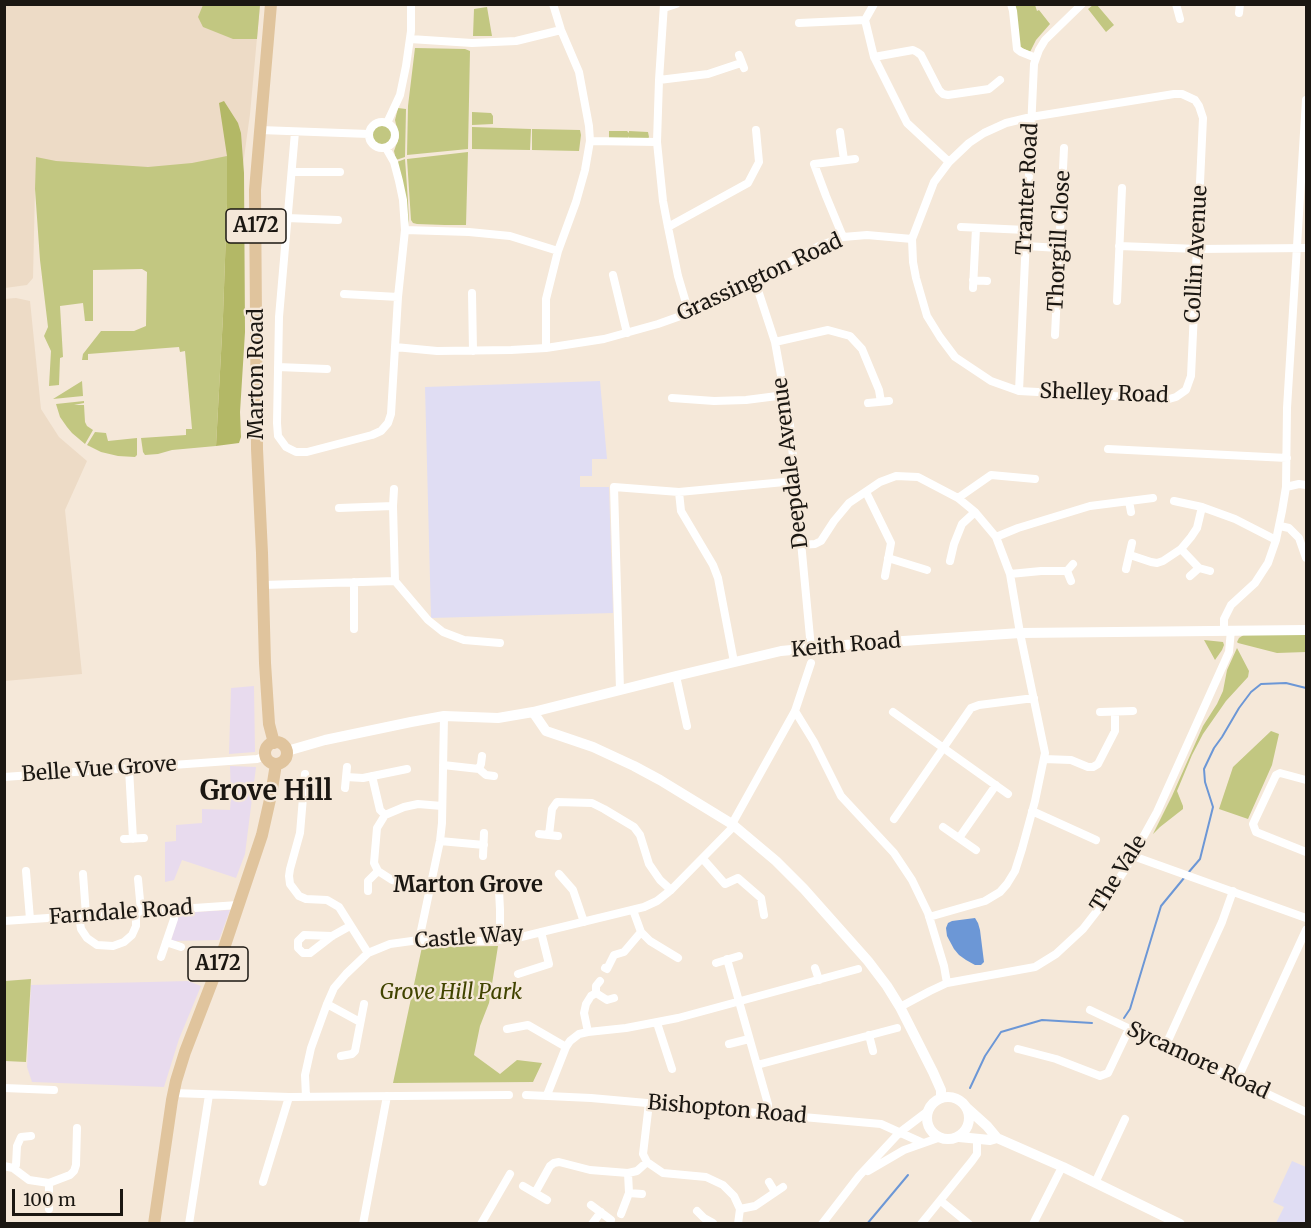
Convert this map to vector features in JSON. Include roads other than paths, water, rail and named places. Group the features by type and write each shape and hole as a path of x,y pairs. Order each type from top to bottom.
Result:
{"main road":[{"name":"Marton Road","path":"271,4 255,190 257,449 265,663 269,723 274,743"},
{"path":"274,743 284,745 287,751 285,761 271,760 266,749 274,743"},
{"name":"A172","path":"154,1224 173,1093 185,1052 217,969 262,835 271,795 271,760"}],"street":[{"path":"387,123 400,95 406,66 410,39 411,4"},
{"path":"546,348 546,299 558,251 585,171 590,141 579,72 561,30 553,4"},
{"path":"676,4 664,6 657,142 663,201 678,276 689,313"},
{"path":"874,4 864,20 874,57 907,123 949,162"},
{"path":"1011,4 1017,49 1036,58"},
{"name":"Tranter Road","path":"1019,391 1033,70 1045,40 1082,4"},
{"path":"1176,4 1180,19"},
{"path":"798,23 864,20"},
{"path":"410,39 472,43 516,41 561,30"},
{"path":"874,57 913,50 917,52 921,55 939,90 948,95 989,89 1000,80"},
{"path":"659,80 708,74 741,62"},
{"name":"Collin Avenue","path":"1031,117 1174,94 1182,94 1195,100 1199,106 1203,118 1198,249 1191,376 1186,390"},
{"name":"The Vale","path":"900,1007 947,983 1035,967 1056,954 1083,929 1104,902 1157,812 1229,652 1224,619 1231,605 1255,583 1268,563 1280,526 1286,487 1287,408 1306,99"},
{"path":"912,239 934,182 949,162 969,142 984,133 1031,117"},
{"path":"379,122 387,123 393,128 395,136 386,148 374,145 369,134 379,122"},
{"path":"260,130 369,134"},
{"path":"668,227 748,183 759,162 756,130"},
{"path":"296,132 279,317 277,423 278,436 286,447 296,452 307,452 372,435 381,431 392,414 398,297 405,230 399,181 394,162 386,148"},
{"path":"840,132 844,160"},
{"path":"590,141 657,142"},
{"name":"Thorgill Close","path":"1055,335 1064,148"},
{"path":"843,237 814,164 855,159"},
{"path":"292,172 340,172"},
{"path":"1117,301 1122,188"},
{"path":"287,218 338,220"},
{"path":"961,227 1026,230"},
{"path":"976,228 973,284 987,281"},
{"path":"405,230 510,236 558,251"},
{"name":"Grassington Road","path":"395,347 437,351 473,351 546,348 604,339 689,313 725,297 819,246 843,237 867,235 912,239"},
{"name":"Shelley Road","path":"912,239 913,262 927,316 955,357 991,381 1019,391 1169,399 1186,390"},
{"path":"1026,246 1059,248"},
{"path":"1119,246 1198,249 1306,248"},
{"path":"613,275 627,333"},
{"name":"Deepdale Avenue","path":"755,281 775,342 790,425 811,648"},
{"path":"472,293 473,351"},
{"path":"344,294 398,297"},
{"path":"775,342 828,330 850,336 862,349 885,401 867,403"},
{"path":"278,367 327,369"},
{"path":"672,399 724,401 785,395"},
{"path":"1108,449 1287,458"},
{"path":"1120,449 1120,459"},
{"path":"958,498 991,475 1035,479"},
{"path":"801,545 821,541 849,504 880,482 896,476 918,477 958,498 975,512 996,537 1010,574 1045,753 1032,811 1011,879 1000,892 976,904 929,917"},
{"path":"620,690 614,487 679,492 795,481"},
{"path":"1286,487 1306,485"},
{"path":"394,489 395,581 428,620 443,632 464,640 500,643"},
{"path":"679,492 681,511 718,578 734,662"},
{"path":"866,492 891,543 885,576"},
{"path":"996,537 1090,506 1153,498"},
{"path":"1129,501 1131,512"},
{"path":"1174,501 1202,507 1235,519 1276,540"},
{"path":"339,508 393,506"},
{"path":"1130,555 1157,563 1181,549 1197,528 1202,507"},
{"path":"950,561 962,524 975,512"},
{"path":"1280,526 1289,528 1299,538 1306,558"},
{"path":"1126,569 1132,543"},
{"path":"1181,549 1199,568 1210,571"},
{"path":"888,558 927,570"},
{"path":"1010,574 1070,568 1071,580"},
{"path":"1190,576 1199,568"},
{"path":"263,585 395,581"},
{"path":"354,582 354,629"},
{"name":"Keith Road","path":"287,751 325,740 444,716 498,718 532,712 781,651 1020,633 1306,630"},
{"path":"733,825 795,711 811,663"},
{"path":"675,676 687,726"},
{"path":"894,819 971,708 1034,698"},
{"path":"795,711 814,742 841,796 894,853 912,880 929,917 947,983"},
{"path":"1100,712 1133,711"},
{"path":"532,712 546,731 593,747 660,780 733,825 776,861 868,961 887,986 900,1007 941,1090 941,1098"},
{"path":"893,712 1008,794"},
{"path":"1044,759 1071,760 1088,767 1098,764 1115,731 1115,712"},
{"path":"419,940 440,841 444,716"},
{"path":"479,769 482,756"},
{"name":"Belle Vue Grove","path":"4,777 257,759 271,760"},
{"path":"392,761 394,772"},
{"path":"443,765 479,769 486,775 494,776"},
{"path":"345,788 347,767"},
{"path":"129,769 129,839 144,838"},
{"path":"346,777 372,777 407,769"},
{"path":"1306,780 1280,772 1276,775 1253,824 1256,832 1306,852"},
{"path":"305,774 300,833 290,869 290,884 299,896 306,899 327,900 339,907 368,953"},
{"path":"372,777 380,810 385,815"},
{"path":"959,838 996,785"},
{"path":"304,795 317,796"},
{"path":"538,834 554,836 552,809 557,802 592,803 604,808 634,827 640,835 649,864 660,880 671,890"},
{"path":"431,887 392,880 378,871 374,863 377,828 385,815 404,807 418,804 442,806"},
{"path":"1032,811 1096,840"},
{"name":"Castle Way","path":"306,1097 305,1075 311,1048 327,1004 334,988 368,953 390,944 419,940 483,941 517,938 633,910 657,901 671,890 733,825"},
{"path":"943,827 976,850"},
{"path":"483,856 484,832"},
{"path":"440,841 484,845"},
{"path":"1133,856 1306,918"},
{"path":"703,859 725,884 738,878 761,898 764,915"},
{"path":"26,871 30,919"},
{"path":"368,891 368,881 378,871"},
{"path":"83,874 81,929 87,938 97,945 113,946 124,942 132,935 138,912 138,879"},
{"path":"559,874 573,890 584,922"},
{"path":"499,890 500,939"},
{"path":"1165,1047 1222,922 1233,891"},
{"name":"Farndale Road","path":"4,921 238,905"},
{"path":"160,957 174,919 175,909"},
{"path":"633,910 641,932 650,941 678,958"},
{"path":"332,936 350,926"},
{"path":"1237,1080 1306,930"},
{"path":"518,974 549,964 541,932"},
{"path":"605,968 607,969 614,955 624,952 641,932"},
{"path":"166,942 181,947"},
{"path":"716,963 739,956"},
{"path":"727,959 768,1104 767,1113"},
{"path":"815,968 819,980"},
{"path":"547,1095 570,1041 579,1034 657,1023 858,969"},
{"path":"596,993 596,986 600,981"},
{"path":"596,993 607,1000 614,998"},
{"path":"588,1032 584,1013 586,1004 596,993"},
{"path":"327,1004 360,1022"},
{"path":"341,1056 352,1054 355,1051 364,1004"},
{"name":"Sycamore Road","path":"1090,1010 1306,1112"},
{"path":"657,1023 672,1069"},
{"path":"507,1029 528,1025 567,1047"},
{"path":"757,1065 897,1028"},
{"path":"1018,1049 1056,1059 1101,1076 1108,1073 1129,1029"},
{"path":"869,1035 873,1051"},
{"path":"729,1044 749,1039"},
{"path":"4,1088 54,1090"},
{"path":"173,1093 289,1097 510,1095"},
{"path":"189,1224 209,1095"},
{"name":"Bishopton Road","path":"526,1095 649,1103 881,1124 923,1143"},
{"path":"363,1224 387,1096"},
{"path":"263,1182 289,1097"},
{"path":"822,1224 860,1176 900,1132 928,1111 936,1101 948,1097 960,1101 997,1138 1175,1222"},
{"path":"649,1103 643,1154 647,1162 663,1173 706,1177 723,1185 734,1196 740,1209 738,1224"},
{"path":"959,1137 969,1124 967,1108"},
{"path":"928,1111 927,1123 938,1138 949,1140 959,1137 990,1140 997,1138"},
{"path":"1095,1183 1125,1119"},
{"path":"9,1167 29,1180 49,1183 70,1175 74,1171 77,1133 88,1137"},
{"path":"9,1167 16,1165 17,1146 21,1137 31,1136"},
{"path":"860,1176 904,1150 938,1138"},
{"path":"921,1224 977,1154 977,1139"},
{"path":"535,1193 554,1163 559,1162 590,1170 628,1173 637,1171 647,1162"},
{"path":"1033,1224 1062,1167"},
{"path":"621,1214 629,1193 628,1173"},
{"path":"481,1224 510,1174"},
{"path":"740,1209 755,1206 779,1190 769,1182"},
{"path":"49,1183 49,1209"},
{"path":"523,1186 547,1200"},
{"path":"629,1193 642,1194"},
{"path":"941,1201 969,1224"},
{"path":"591,1205 611,1220"},
{"path":"697,1211 702,1221 713,1223"},
{"path":"592,1224 601,1212"}],"water":[{"path":"975,918 980,930 984,962 981,965 975,965 959,955 947,936 948,923"}],"waterway":[{"path":"1188,873 1200,859 1213,807 1205,782 1204,769 1239,708 1251,692 1261,684 1286,683 1306,688"},
{"path":"1124,1018 1130,1009 1161,906 1184,878"},
{"path":"970,1088 985,1056 1001,1032 1042,1020 1092,1023"},
{"path":"867,1224 908,1175"}],"district":[{"name":"Grove Hill","path":"266,792"},
{"name":"Marton Grove","path":"468,886"}],"park label":[{"name":"Grove Hill Park","path":"451,993"}]}
